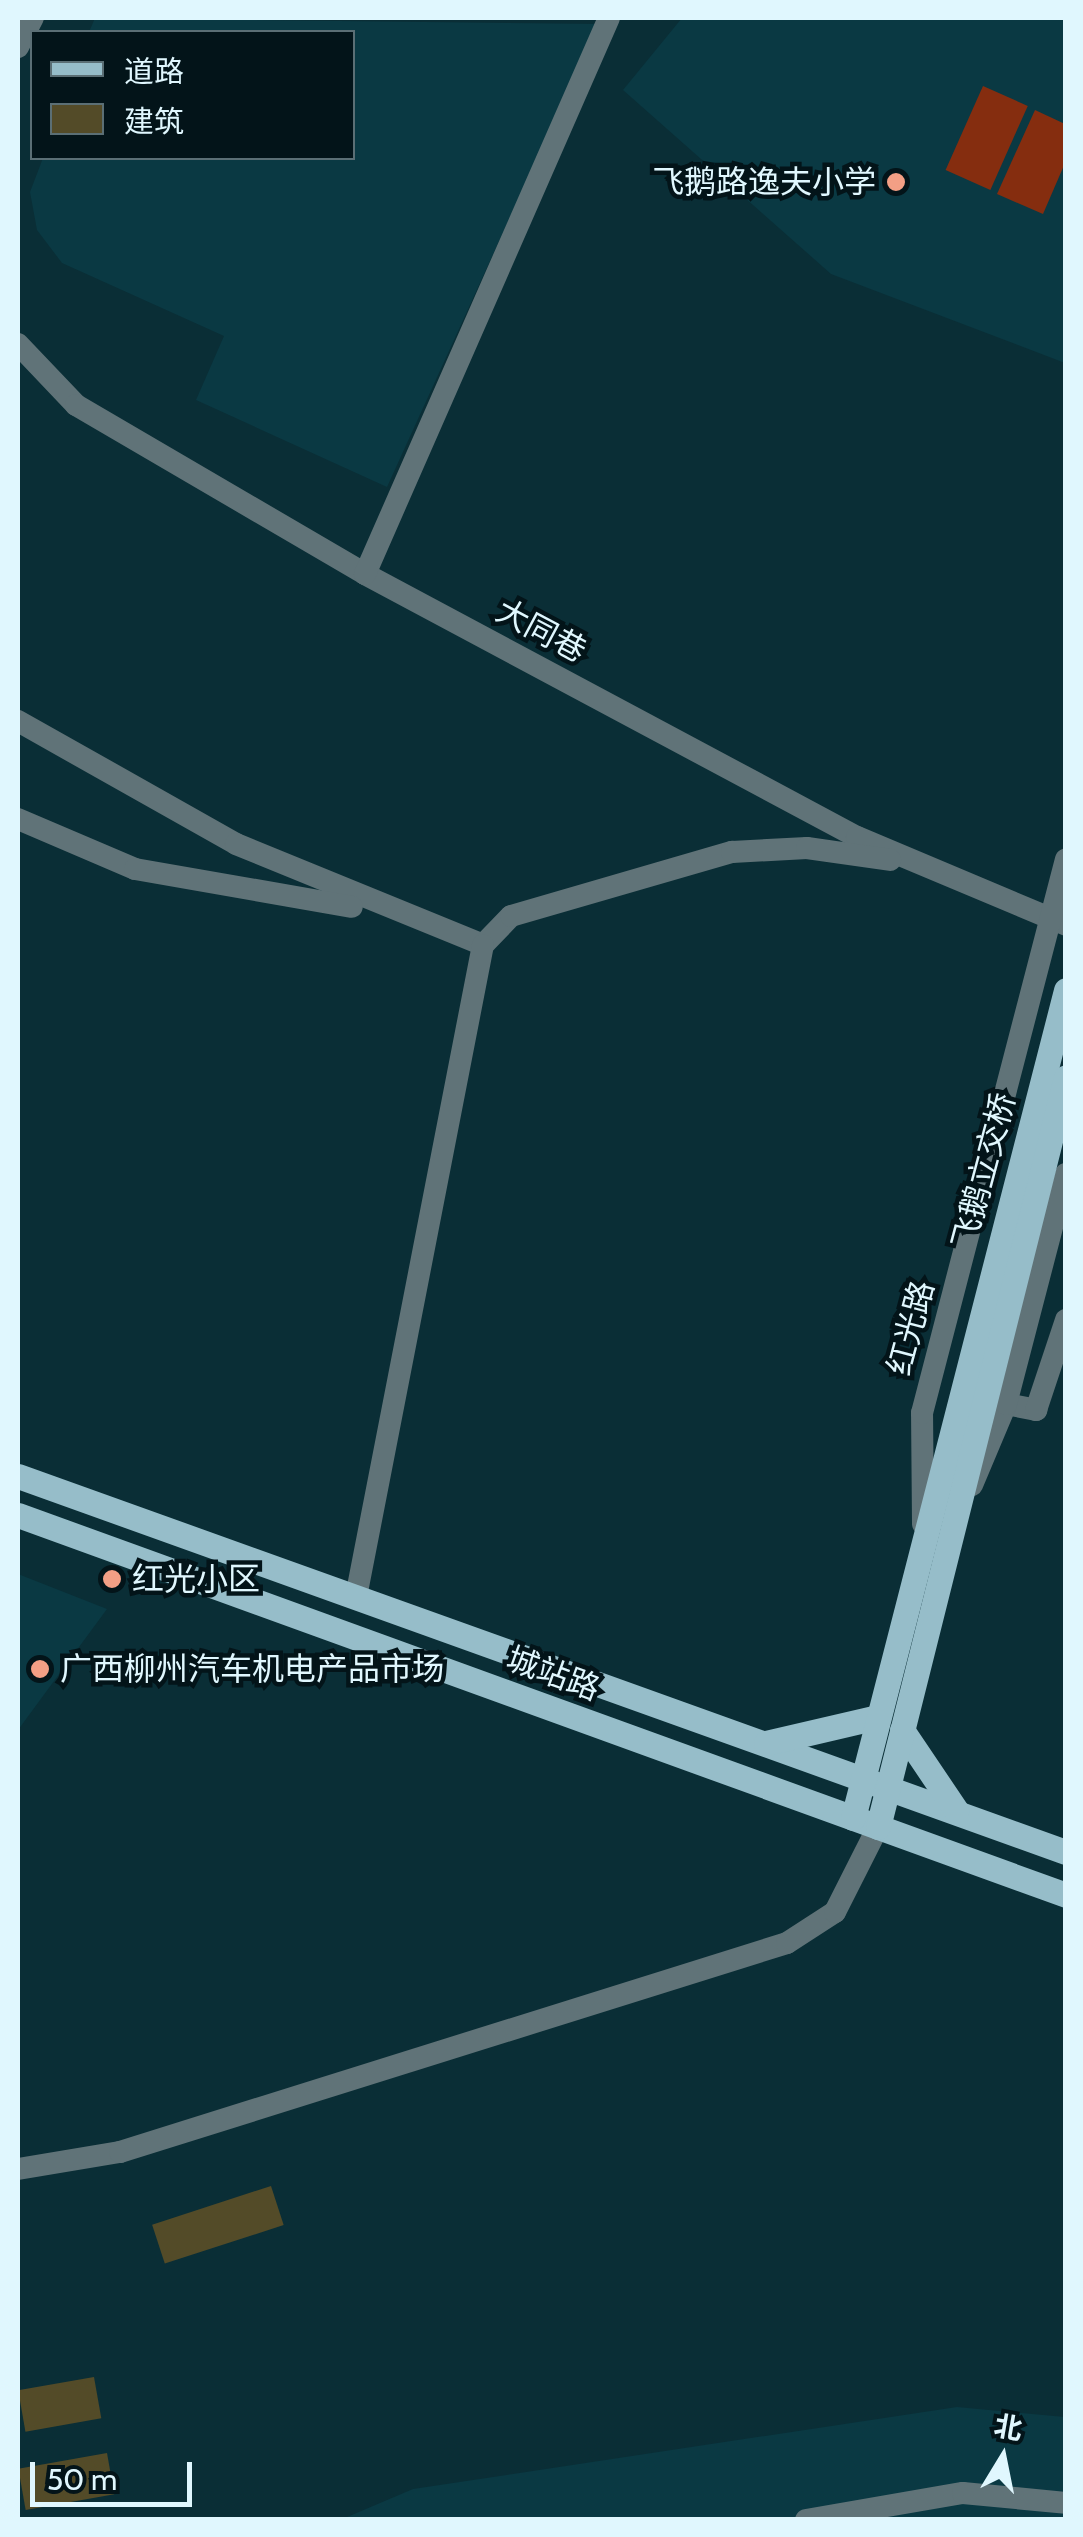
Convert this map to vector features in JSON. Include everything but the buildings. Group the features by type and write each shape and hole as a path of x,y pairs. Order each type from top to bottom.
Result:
{"main road":[{"name":"飞鹅立交桥","path":"934,1545 1012,1234 1066,990"},
{"name":"飞鹅立交桥","path":"1012,1234 1066,1076"},
{"name":"城站路","path":"18,1476 1066,1852"},
{"name":"城站路","path":"18,1515 1066,1895"},
{"name":"红光路","path":"878,1827 888,1786 890,1724 934,1545"},
{"name":"红光路","path":"853,1818 863,1778 890,1724"},
{"path":"766,1743 890,1724 956,1810"}],"street":[{"path":"18,47 33,18"},
{"path":"365,574 609,18"},
{"name":"大同巷","path":"18,344 76,406 365,574 923,864 1058,922"},
{"path":"18,721 236,844 390,914 484,945"},
{"path":"18,819 135,868 390,914"},
{"path":"356,1597 484,945 511,916 732,852 807,848 923,864"},
{"name":"红光路","path":"934,1545 922,1413 1058,922 1066,860"},
{"name":"红光路","path":"934,1545 1006,1404 1066,1174"},
{"path":"1006,1404 1036,1410 1066,1320"},
{"path":"18,2168 120,2152 787,1942 836,1912 878,1827"},
{"path":"806,2520 962,2493 1066,2502"}],"shaded area":[{"path":"95,18 598,24 387,487 196,400 224,336 62,263 37,230 30,192 42,160 355,160 355,30 90,30"},
{"name":"飞鹅路逸夫小学","path":"682,18 1065,18 1065,363 831,274 623,90"},
{"path":"983,86 1028,106 990,190 946,170"},
{"path":"1035,110 1065,124 1065,163 1043,214 997,194"},
{"name":"广西柳州汽车机电产品市场","path":"18,1574 107,1609 18,1730"},
{"path":"957,2407 1065,2417 1065,2519 340,2520 413,2489"}],"place":[{"name":"飞鹅路逸夫小学","path":"896,182"},
{"name":"红光小区","path":"112,1579"},
{"name":"广西柳州汽车机电产品市场","path":"40,1669"}]}
